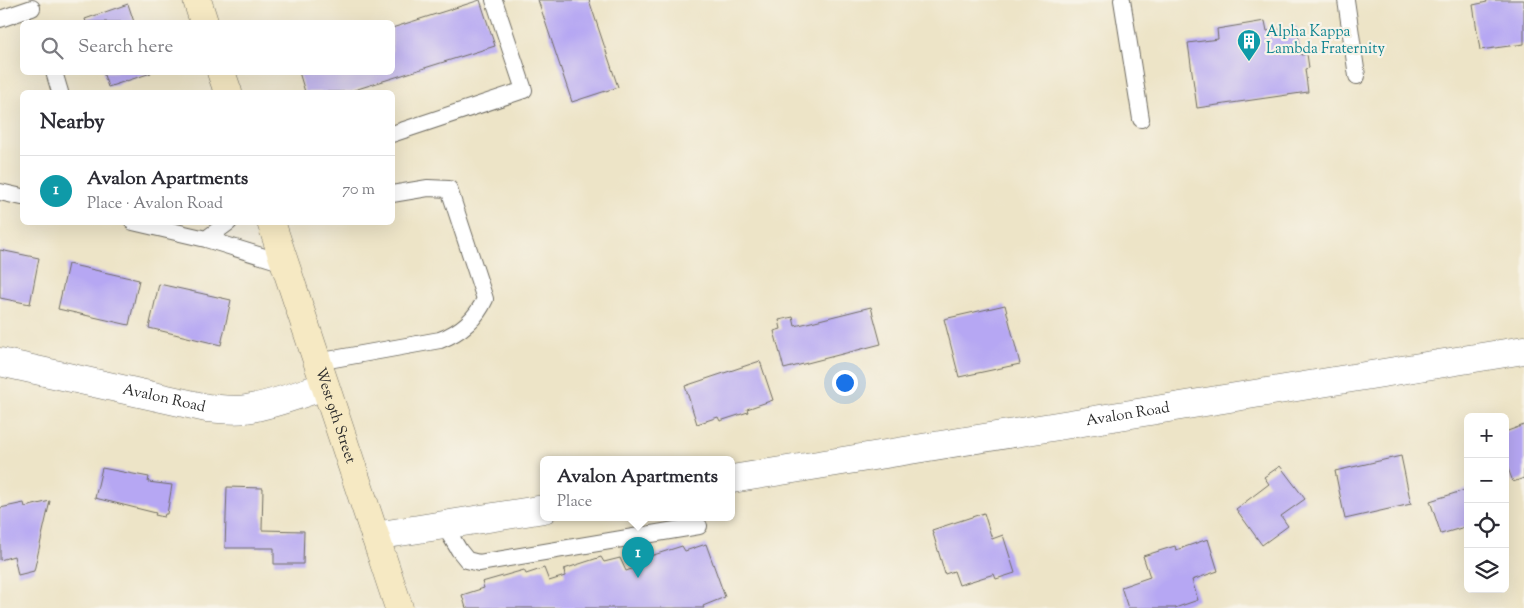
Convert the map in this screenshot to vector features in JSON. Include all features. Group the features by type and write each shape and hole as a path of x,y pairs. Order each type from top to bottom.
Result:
{"main road":[{"path":"197,0 203,20"},
{"path":"222,75 227,90"},
{"name":"West 9th Street","path":"277,225 284,262 399,608"}],"street":[{"name":"Avalon Road","path":"735,479 1524,350"},
{"name":"Avalon Road","path":"0,362 208,408 229,410 262,406 321,374"},
{"path":"375,536 540,510"}],"lane":[{"path":"395,133 524,90 494,0"},
{"path":"1122,0 1141,119"},
{"path":"1346,0 1357,76"},
{"path":"0,19 33,10"},
{"path":"55,75 59,90"},
{"path":"321,374 452,335 471,321 480,310 485,299 449,189 428,188 395,194"},
{"path":"0,192 20,197"},
{"path":"146,225 206,239 284,262"},
{"path":"206,239 225,225"},
{"path":"444,525 467,560 479,563 699,526"}],"building":[{"path":"480,0 495,46 354,90 304,90 300,75 395,75 395,27"},
{"path":"538,0 589,0 618,87 572,102"},
{"path":"1486,0 1524,0 1524,44 1480,50 1473,5 1487,2"},
{"path":"128,4 133,20 85,20"},
{"name":"Alpha Kappa Lambda Fraternity","path":"1265,21 1267,31 1297,27 1301,55 1307,54 1309,68 1305,69 1308,92 1197,108 1188,43 1218,39 1217,29"},
{"path":"104,75 145,75 108,87"},
{"path":"0,250 39,258 30,304 0,298"},
{"path":"68,264 139,280 129,325 58,309"},
{"path":"159,284 231,300 221,345 149,328"},
{"path":"1005,305 1020,364 959,377 944,319"},
{"path":"871,307 881,344 784,369 774,331 781,329 779,320 793,317 795,326"},
{"path":"760,361 773,400 747,409 748,412 720,421 718,417 697,424 685,386"},
{"path":"1524,425 1524,478 1513,482 1509,471 1509,431"},
{"path":"1401,456 1411,504 1345,519 1335,471"},
{"path":"1280,466 1305,499 1281,516 1288,526 1262,545 1236,509 1269,484 1264,477"},
{"path":"102,468 149,477 148,482 172,485 167,514 164,517 155,515 156,513 95,498"},
{"path":"227,487 263,488 262,530 304,531 303,564 274,564 274,548 225,548"},
{"path":"1464,490 1464,527 1441,534 1430,501"},
{"path":"50,501 34,571 18,575 14,556 0,560 0,508 24,503 25,507"},
{"path":"984,513 992,539 1003,535 1015,573 996,579 994,574 959,585 954,571 945,574 932,530"},
{"path":"1208,539 1218,571 1192,580 1198,600 1175,608 1128,608 1121,587 1150,577 1143,556 1175,546 1176,550"},
{"path":"706,544 725,597 703,606 704,608 466,608 462,595 484,588 482,582 524,570 526,574 544,568 549,581 565,576 564,569 601,557 604,562 620,558 626,571 643,565 641,559 682,546 685,551"}],"place":[{"name":"Alpha Kappa Lambda Fraternity","path":"1249,62"},
{"name":"Avalon Apartments","path":"638,578"}]}
